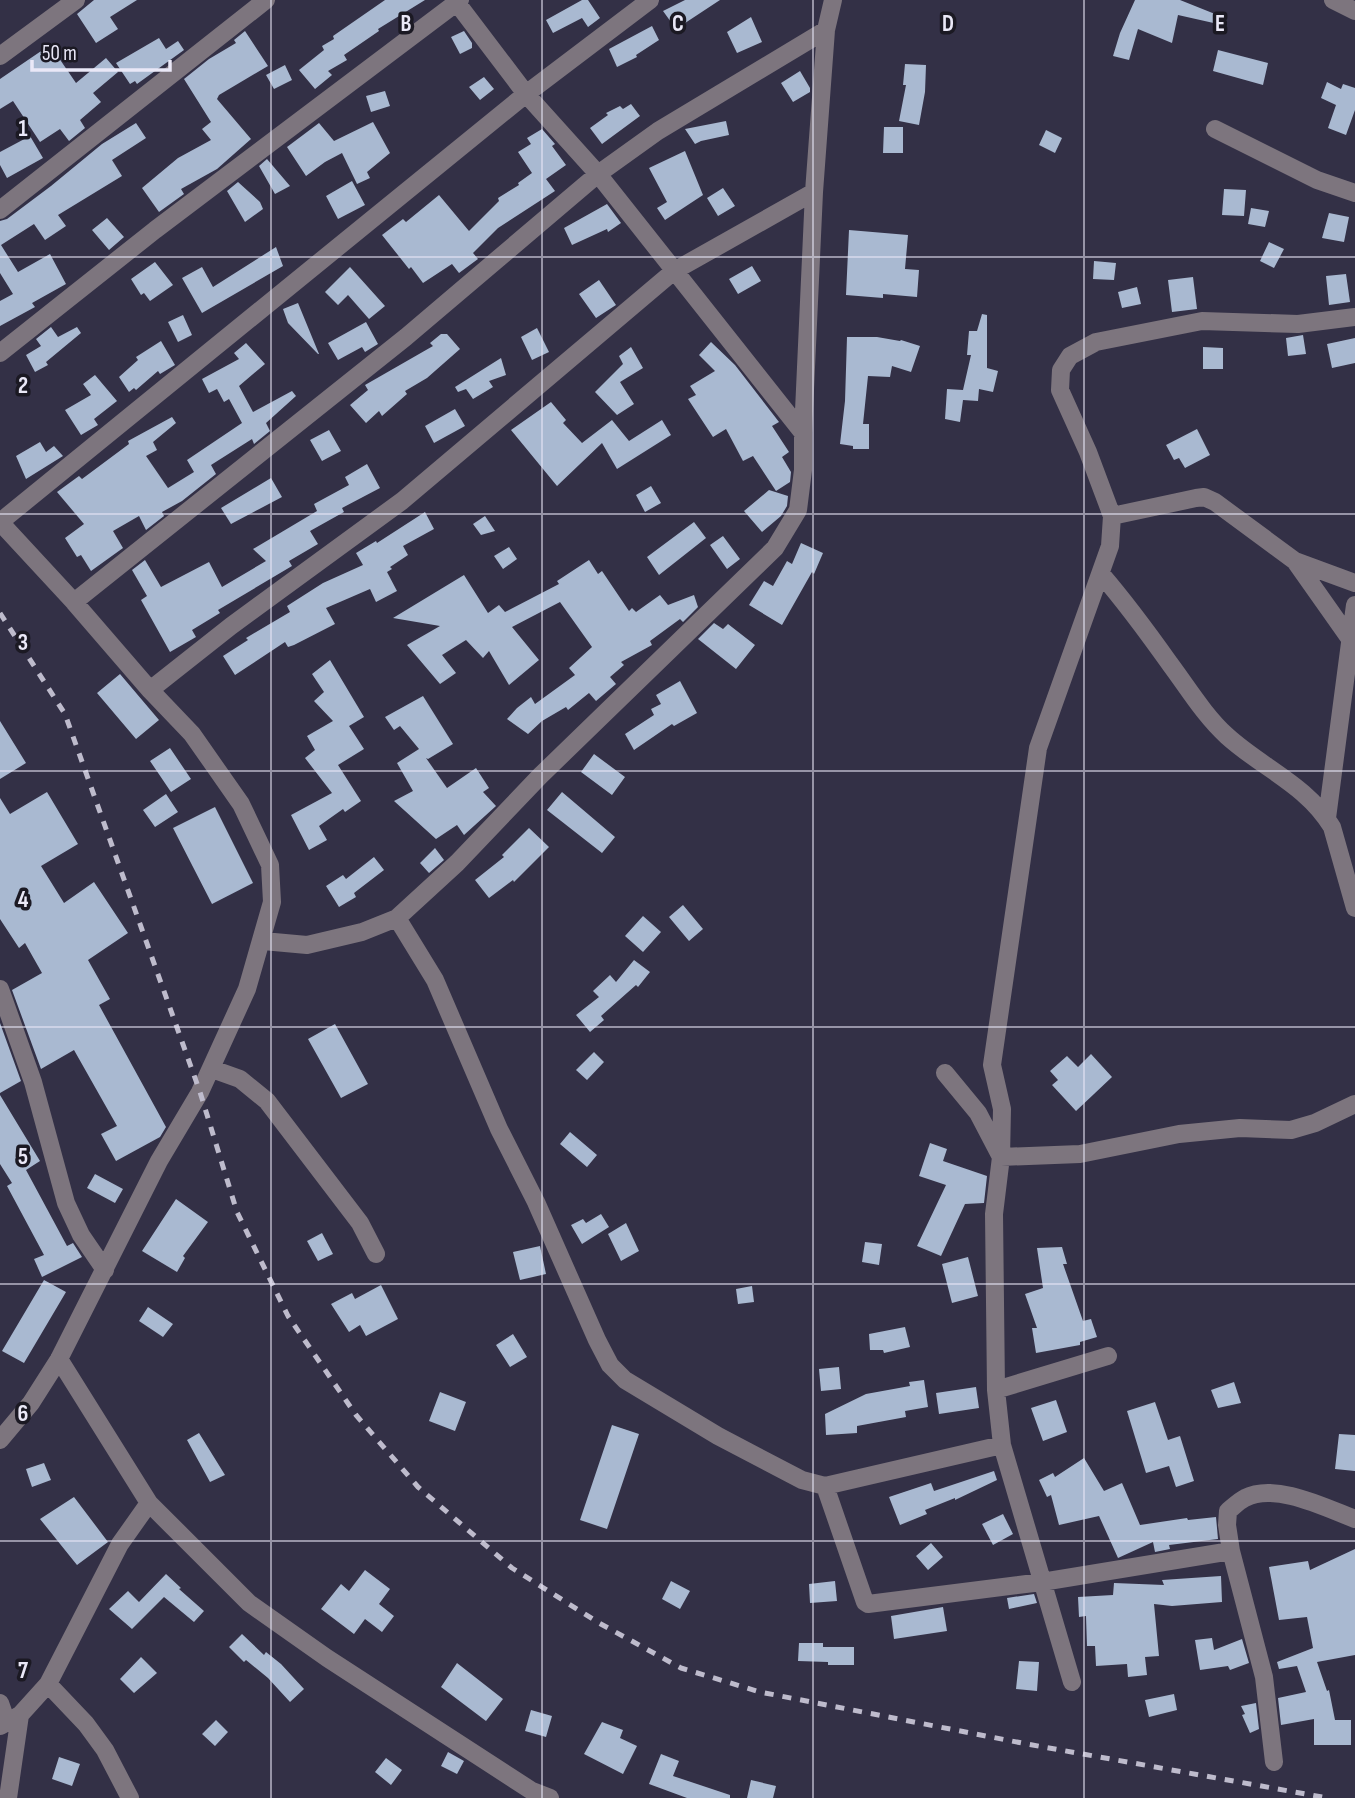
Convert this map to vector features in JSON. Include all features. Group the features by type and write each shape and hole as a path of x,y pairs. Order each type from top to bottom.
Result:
{"street":[{"path":"0,56 76,0"},
{"path":"0,210 266,0"},
{"path":"0,1440 31,1402 59,1359 159,1161 212,1069 247,989 263,941 272,902 270,865 241,804 192,734 0,522 526,94 650,0"},
{"path":"263,941 307,945 352,934 397,918 457,863 540,776 775,548 798,510 803,470 814,192 826,30 832,0"},
{"path":"1333,0 1355,11"},
{"path":"0,353 155,230 458,1 526,94 598,174 803,433"},
{"path":"74,602 406,337 598,174 658,131 826,30"},
{"path":"1214,129 1317,180 1355,193"},
{"path":"150,690 231,626 402,501 674,271 814,192"},
{"path":"1072,1682 1002,1445 996,1390 994,1214 1002,1109 992,1065 1038,748 1110,546 1112,516 1088,452 1059,390 1061,370 1070,356 1096,342 1202,321 1298,324 1355,317"},
{"path":"1112,516 1204,497 1215,502 1295,561 1355,583"},
{"path":"1295,561 1352,642"},
{"path":"1101,574 1135,613 1200,705 1227,736 1312,799 1327,818 1332,827 1355,908"},
{"path":"1327,818 1355,605"},
{"path":"397,918 435,980 499,1129 536,1202 597,1340 610,1365 625,1380 718,1436 802,1480 825,1486 1002,1445"},
{"path":"0,989 33,1082 66,1203 81,1236 105,1270"},
{"path":"212,1069 240,1079 267,1101 360,1223 376,1254"},
{"path":"945,1073 978,1113 1000,1157"},
{"path":"1000,1157 1080,1154 1179,1134 1240,1128 1291,1130 1315,1123 1355,1104"},
{"path":"996,1390 1108,1356"},
{"path":"59,1359 149,1503 249,1604 531,1794 550,1798"},
{"path":"825,1486 862,1599 868,1604 1042,1582 1231,1551"},
{"path":"1274,1762 1264,1677 1231,1551 1228,1511 1245,1497 1263,1492 1283,1494 1355,1519"},
{"path":"9,1721 48,1684 120,1544 149,1503"},
{"path":"48,1684 105,1750 130,1798"},
{"path":"0,1703 9,1721 8,1798"}],"building":[{"path":"94,0 137,0 110,17 118,29 96,43 77,14"},
{"path":"385,0 425,0 378,29 379,31 344,55 347,60 328,71 332,75 315,89 299,70 324,50 322,46 334,39 333,36"},
{"path":"582,0 588,0 600,18 588,27 582,18 553,33 546,20"},
{"path":"685,0 720,0 676,29 663,11"},
{"path":"1135,0 1180,0 1220,16 1218,24 1178,15 1172,43 1138,29 1129,60 1113,56"},
{"path":"751,17 762,42 737,53 727,32"},
{"path":"652,26 659,40 636,55 637,57 617,67 609,49"},
{"path":"245,31 268,66 219,95 217,99 251,139 217,169 181,189 184,194 159,212 142,188 178,158 211,140 202,129 211,122 184,79 209,59 236,43 234,40"},
{"path":"464,31 472,43 472,48 460,54 451,37"},
{"path":"159,38 166,49 178,41 184,50 137,84 135,81 130,84 116,63"},
{"path":"50,45 76,83 106,58 118,72 93,93 101,102 80,120 85,128 69,141 60,129 40,142 13,101 0,109 0,79"},
{"path":"1218,50 1268,63 1263,85 1213,71"},
{"path":"905,64 926,65 925,92 919,125 899,121 906,85 903,85"},
{"path":"285,65 292,80 274,89 266,75"},
{"path":"800,71 810,92 793,102 781,83"},
{"path":"484,77 494,89 480,100 469,87"},
{"path":"1327,82 1341,89 1343,84 1355,88 1355,110 1346,135 1328,128 1336,105 1321,98"},
{"path":"385,91 390,106 371,112 366,96"},
{"path":"631,104 640,116 602,144 590,128 608,115 606,113"},
{"path":"726,121 729,135 695,144 685,129"},
{"path":"373,122 390,153 367,172 370,178 357,184 342,153 306,176 287,147 319,123 334,141"},
{"path":"136,123 146,138 112,160 122,176 58,215 66,226 45,240 34,224 1,245 18,272 50,254 66,284 32,303 35,307 0,326 0,301 13,294 0,273 0,221 7,219 51,186 102,144"},
{"path":"884,127 903,127 903,153 883,153"},
{"path":"542,129 555,144 552,146 566,165 546,179 555,191 498,228 473,253 478,259 459,273 452,264 423,283 382,235 403,219 406,222 439,195 469,231 499,201 498,198 532,173 518,152 531,144 527,138"},
{"path":"1046,130 1062,138 1055,153 1039,145"},
{"path":"30,136 43,158 7,178 0,165 0,152"},
{"path":"685,151 703,195 665,220 657,208 667,202 649,168"},
{"path":"267,159 290,186 275,194 259,166"},
{"path":"352,181 365,205 338,219 326,196"},
{"path":"238,182 260,202 263,209 245,222 227,191"},
{"path":"723,188 735,206 718,216 707,198"},
{"path":"1224,189 1246,190 1244,216 1222,215"},
{"path":"607,204 621,223 608,232 607,229 572,245 564,228"},
{"path":"1251,208 1269,211 1265,227 1248,224"},
{"path":"1329,213 1349,217 1344,242 1322,238"},
{"path":"107,218 124,237 109,250 92,230"},
{"path":"849,230 908,235 905,269 919,270 917,297 846,295"},
{"path":"1269,242 1284,249 1274,268 1260,261"},
{"path":"276,247 283,266 202,313 182,278 202,267 213,287"},
{"path":"1094,261 1116,263 1114,280 1093,279"},
{"path":"155,262 173,285 150,301 144,293 141,295 131,279"},
{"path":"752,266 761,281 738,294 729,279"},
{"path":"350,267 385,306 369,319 348,295 338,305 325,292"},
{"path":"1346,274 1350,302 1329,305 1326,276"},
{"path":"1193,277 1197,309 1172,312 1168,280"},
{"path":"599,280 616,305 596,318 579,294"},
{"path":"1137,287 1141,304 1122,308 1118,292"},
{"path":"298,303 319,354 288,323 283,309"},
{"path":"982,314 987,315 987,368 998,371 993,392 979,389 978,401 963,400 960,422 945,419 947,389 963,390 971,355 967,355 969,331 977,331"},
{"path":"183,315 192,335 178,342 168,322"},
{"path":"366,322 378,344 365,352 362,347 338,360 328,343"},
{"path":"51,327 58,337 77,327 81,333 46,362 48,365 35,372 26,355 41,346 36,339"},
{"path":"537,328 549,352 532,360 521,337"},
{"path":"441,334 447,334 460,349 427,378 405,391 407,394 382,416 379,411 366,423 350,405 368,390 365,385 433,346 430,343"},
{"path":"1303,335 1306,354 1288,356 1286,338"},
{"path":"847,337 877,337 920,346 911,372 892,366 890,377 868,376 863,424 869,424 869,449 853,449 853,446 840,444 845,401"},
{"path":"1355,338 1355,363 1332,368 1327,344"},
{"path":"161,341 175,365 160,374 158,371 136,390 134,388 129,392 119,377 138,360 136,357"},
{"path":"711,342 735,365 779,422 772,426 789,452 782,457 791,472 790,482 776,491 753,456 743,461 726,429 713,437 688,399 696,395 690,386 715,371 699,355"},
{"path":"246,343 265,364 239,386 253,412 292,391 296,396 266,423 270,431 254,444 252,439 211,465 216,474 182,501 162,512 164,516 146,530 139,516 113,531 123,548 91,571 81,555 77,557 65,538 84,524 57,492 79,476 82,479 129,444 128,441 172,417 176,423 153,442 157,450 146,456 168,488 194,472 187,460 242,423 229,399 224,402 217,389 209,393 202,379 239,359 234,353"},
{"path":"631,347 643,368 620,382 634,404 617,415 595,392 623,364 619,356"},
{"path":"1203,347 1223,348 1223,369 1203,369"},
{"path":"501,358 506,375 489,381 493,387 473,399 466,389 458,392 455,387"},
{"path":"95,375 117,401 94,419 98,425 81,435 65,410 91,395 83,384"},
{"path":"551,402 566,420 563,423 582,443 612,420 629,441 662,420 671,435 617,469 602,443 557,486 511,430"},
{"path":"455,409 465,426 434,443 425,426"},
{"path":"1197,429 1210,455 1185,468 1179,458 1174,460 1166,445"},
{"path":"329,430 341,451 322,461 310,440"},
{"path":"40,442 46,452 54,446 63,456 26,479 16,456"},
{"path":"367,464 380,488 342,508 344,512 310,531 318,544 289,561 292,566 218,610 220,613 192,630 196,637 170,652 141,600 147,596 132,570 145,560 161,587 209,562 222,587 266,561 253,549 317,511 314,504 349,485 345,477"},
{"path":"271,478 282,497 231,524 221,508"},
{"path":"651,486 661,503 645,512 636,495"},
{"path":"769,490 788,496 787,506 781,516 762,532 744,511"},
{"path":"425,512 434,529 403,546 408,555 387,572 397,591 376,602 370,589 326,608 335,624 294,645 288,647 285,642 235,675 223,656 248,640 246,638 290,612 287,606 323,583 363,565 356,553 376,541 377,543"},
{"path":"485,516 495,531 481,535 473,524"},
{"path":"694,522 706,538 659,575 647,557"},
{"path":"723,536 740,559 727,569 710,545"},
{"path":"801,543 823,553 814,574 812,572 782,625 749,605 764,581 773,586 787,561 792,564"},
{"path":"509,547 517,559 503,569 494,556"},
{"path":"589,560 598,574 602,571 629,611 632,608 636,612 660,595 668,605 694,595 698,607 683,622 680,619 650,641 652,645 621,662 624,665 610,677 616,684 596,701 589,693 568,710 566,707 542,721 528,734 507,719 531,697 535,704 575,675 569,668 592,647 560,602 512,627 539,660 509,685 489,651 483,658 466,640 442,655 456,673 440,684 407,645 440,626 393,618 464,575 488,613 499,605 505,612 559,584 557,581"},
{"path":"714,623 723,629 728,624 755,645 736,669 698,639"},
{"path":"330,660 364,717 349,726 364,749 338,765 361,801 345,812 343,809 319,826 327,840 309,850 291,815 332,793 305,758 315,750 307,736 333,721 314,701 324,692 312,674"},
{"path":"120,674 159,720 136,739 97,693"},
{"path":"680,681 697,713 674,726 672,724 634,750 625,734 654,715 651,709 661,704 656,695"},
{"path":"423,696 453,744 426,758 447,788 476,768 489,788 483,792 496,806 464,835 457,825 436,839 394,801 413,791 397,763 419,749 400,726 394,730 385,717"},
{"path":"0,721 26,763 0,779"},
{"path":"170,748 191,779 171,792 150,761"},
{"path":"594,754 625,777 612,795 581,772"},
{"path":"47,792 78,844 41,866 64,903 94,882 128,933 88,960 110,999 99,1005 166,1127 160,1137 116,1161 101,1134 117,1126 74,1050 41,1069 12,990 42,973 25,943 19,948 0,919 0,798 10,814"},
{"path":"562,792 615,837 602,853 547,810"},
{"path":"166,794 178,812 155,827 143,810"},
{"path":"215,807 253,883 212,904 173,828"},
{"path":"529,828 549,847 514,882 513,880 489,898 475,880 504,857 502,855"},
{"path":"435,848 444,860 429,873 420,863"},
{"path":"374,857 384,870 354,893 356,897 339,907 326,886 343,875 346,879"},
{"path":"683,905 703,929 689,941 669,917"},
{"path":"643,916 661,932 643,952 625,936"},
{"path":"634,960 650,972 638,987 636,985 601,1016 604,1020 590,1032 576,1015 599,997 593,991 610,975 616,982"},
{"path":"0,1023 21,1081 0,1093"},
{"path":"335,1024 368,1084 341,1098 308,1039"},
{"path":"594,1052 604,1062 587,1080 576,1070"},
{"path":"1091,1054 1112,1077 1076,1111 1052,1085 1058,1080 1050,1071 1067,1056 1078,1067"},
{"path":"0,1095 40,1161 26,1170 67,1246 73,1243 82,1257 42,1277 34,1259 44,1255 7,1186 12,1183 0,1164"},
{"path":"570,1132 597,1155 587,1167 560,1144"},
{"path":"930,1143 947,1149 943,1161 987,1176 984,1203 965,1204 941,1256 917,1246 946,1185 919,1176"},
{"path":"95,1174 123,1189 115,1203 87,1188"},
{"path":"176,1199 208,1222 183,1256 185,1258 177,1272 142,1251"},
{"path":"601,1214 609,1227 582,1244 571,1225 583,1219 586,1223"},
{"path":"626,1223 639,1251 621,1261 608,1234"},
{"path":"322,1233 333,1254 318,1261 307,1241"},
{"path":"865,1242 882,1244 879,1265 862,1262"},
{"path":"540,1246 546,1274 520,1280 513,1252"},
{"path":"1062,1247 1067,1264 1063,1264 1083,1321 1091,1319 1097,1337 1080,1342 1080,1345 1036,1353 1032,1328 1037,1328 1025,1294 1043,1288 1037,1248"},
{"path":"968,1257 978,1296 952,1303 942,1264"},
{"path":"44,1280 66,1292 24,1363 2,1351"},
{"path":"381,1285 398,1319 366,1336 360,1325 349,1332 331,1304 352,1293 355,1299"},
{"path":"752,1286 754,1302 738,1304 736,1289"},
{"path":"148,1307 173,1324 163,1337 139,1321"},
{"path":"905,1327 910,1347 884,1353 883,1350 870,1350 869,1334"},
{"path":"513,1334 527,1357 510,1367 496,1345"},
{"path":"839,1367 841,1389 821,1391 819,1369"},
{"path":"924,1380 928,1407 905,1411 906,1417 857,1426 857,1433 826,1435 825,1414 866,1394 910,1386 909,1382"},
{"path":"1234,1382 1241,1403 1218,1408 1211,1390"},
{"path":"976,1387 979,1408 939,1414 936,1393"},
{"path":"440,1392 466,1402 455,1431 429,1421"},
{"path":"1056,1400 1067,1432 1043,1441 1031,1408"},
{"path":"1155,1402 1168,1440 1180,1436 1194,1481 1176,1487 1169,1466 1146,1473 1127,1411"},
{"path":"612,1425 639,1434 607,1529 580,1520"},
{"path":"199,1433 225,1475 210,1482 187,1440"},
{"path":"1339,1434 1355,1435 1355,1471 1335,1469"},
{"path":"1084,1458 1104,1491 1122,1483 1140,1525 1216,1517 1218,1539 1169,1545 1170,1549 1155,1552 1153,1542 1118,1558 1099,1516 1059,1525 1051,1495 1047,1497 1039,1480 1053,1473 1055,1477"},
{"path":"44,1463 51,1480 32,1487 26,1469"},
{"path":"994,1471 997,1480 955,1500 925,1510 927,1514 900,1525 889,1497 931,1483 934,1491"},
{"path":"74,1497 108,1542 77,1565 40,1519"},
{"path":"1003,1514 1013,1534 993,1545 982,1524"},
{"path":"931,1543 943,1557 928,1570 916,1556"},
{"path":"1355,1549 1355,1655 1317,1662 1327,1691 1329,1690 1335,1720 1351,1720 1351,1745 1314,1745 1314,1719 1281,1725 1278,1698 1306,1692 1297,1666 1279,1669 1277,1662 1313,1648 1307,1617 1279,1620 1269,1567 1308,1561 1310,1570"},
{"path":"365,1570 390,1589 379,1604 394,1616 382,1632 365,1619 354,1634 321,1609 341,1584 349,1591"},
{"path":"166,1574 204,1611 194,1622 164,1597 132,1629 109,1609 128,1591 139,1602"},
{"path":"1221,1576 1222,1602 1172,1606 1154,1604 1159,1656 1145,1657 1147,1675 1128,1677 1127,1664 1096,1666 1095,1646 1087,1646 1086,1616 1079,1617 1078,1597 1113,1595 1114,1583 1164,1585 1162,1580"},
{"path":"671,1581 690,1591 680,1609 662,1599"},
{"path":"835,1581 837,1601 810,1603 809,1584"},
{"path":"1034,1594 1037,1603 1009,1609 1007,1598"},
{"path":"943,1607 947,1631 894,1639 891,1616"},
{"path":"242,1634 264,1655 266,1652 281,1664 304,1689 290,1702 268,1678 246,1660 244,1662 229,1647"},
{"path":"1212,1638 1214,1650 1242,1639 1249,1663 1230,1670 1228,1666 1200,1670 1195,1640"},
{"path":"799,1643 823,1643 823,1647 854,1647 854,1665 798,1661"},
{"path":"141,1657 157,1673 134,1693 120,1679"},
{"path":"1019,1661 1039,1662 1037,1691 1016,1689"},
{"path":"457,1663 503,1699 486,1721 441,1687"},
{"path":"1174,1694 1177,1710 1149,1717 1145,1700"},
{"path":"1256,1703 1259,1729 1250,1733 1241,1706"},
{"path":"531,1710 552,1716 546,1737 525,1731"},
{"path":"216,1720 228,1732 215,1746 202,1734"},
{"path":"602,1722 623,1730 620,1738 637,1746 623,1774 584,1754"},
{"path":"448,1752 464,1761 457,1774 441,1766"},
{"path":"661,1754 679,1761 673,1776 730,1795 730,1798 687,1798 649,1784"},
{"path":"59,1757 80,1764 72,1786 52,1779"},
{"path":"386,1758 402,1770 391,1785 375,1772"},
{"path":"751,1780 776,1786 773,1798 747,1798"}],"railway":[{"path":"0,613 65,714 200,1092 237,1212 288,1316 356,1415 418,1487 512,1568 599,1623 681,1668 760,1692 1027,1744 1328,1798"}]}
